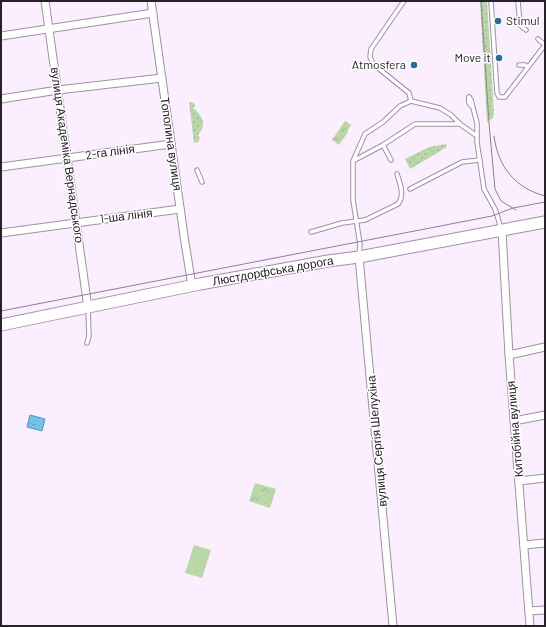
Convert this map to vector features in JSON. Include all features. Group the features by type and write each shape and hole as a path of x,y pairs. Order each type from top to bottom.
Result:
{"main road":[{"name":"Люстдорфська дорога","path":"1,325 192,286 328,261 359,257 545,222"}],"street":[{"name":"вулиця Академіка Вернадського","path":"45,1 88,308"},
{"name":"Тополина вулиця","path":"151,1 192,286"},
{"path":"1,36 153,13"},
{"path":"1,99 58,90 162,78"},
{"name":"2-га лінія","path":"1,167 171,144"},
{"name":"1-ша лінія","path":"1,233 180,209"},
{"name":"Китобійна вулиця","path":"502,231 509,355 530,626"},
{"name":"вулиця Сергія Шелухіна","path":"359,257 393,626"},
{"path":"509,355 545,347"},
{"path":"514,421 545,415"},
{"path":"519,481 545,478"},
{"path":"524,545 545,543"},
{"path":"529,611 545,610"}],"lane":[{"path":"404,1 371,49 370,57 373,64 409,93 411,101"},
{"path":"491,1 498,95 501,98 505,97 545,45 538,39"},
{"path":"518,1 520,25 526,30"},
{"path":"519,65 525,65 528,67"},
{"path":"359,257 360,244 353,200 353,161 365,134 383,122 400,106 411,101 440,108 477,136"},
{"path":"472,106 477,123 477,136 484,189 495,209 502,231"},
{"path":"353,161 383,145 415,124 460,124"},
{"path":"383,145 391,160"},
{"path":"410,189 462,162 480,160"},
{"path":"197,170 202,182"},
{"path":"310,232 342,223 365,220 398,204 402,193 398,174"},
{"path":"87,343 89,336 88,308"}],"green space":[{"path":"480,1 487,1 494,113 493,118 487,122"},
{"path":"189,102 194,103 195,106 193,108 203,121 201,131 198,135 200,138 198,142 194,143"},
{"path":"345,121 351,125 339,145 332,140"},
{"path":"446,144 447,147 410,169 405,159 429,147"},
{"path":"255,483 276,489 270,508 249,501"},
{"path":"194,545 211,550 202,578 185,573"}],"water":[{"path":"30,415 45,419 42,431 27,427"}],"tram line":[{"path":"481,1 495,189 501,201 516,210"},
{"path":"494,136 499,157 510,175 525,188 545,196"},
{"path":"1,311 492,216 513,208 545,202"}],"place":[{"name":"Stimul","path":"498,21"},
{"name":"Move it","path":"499,58"},
{"name":"Atmosfera","path":"414,65"}]}
